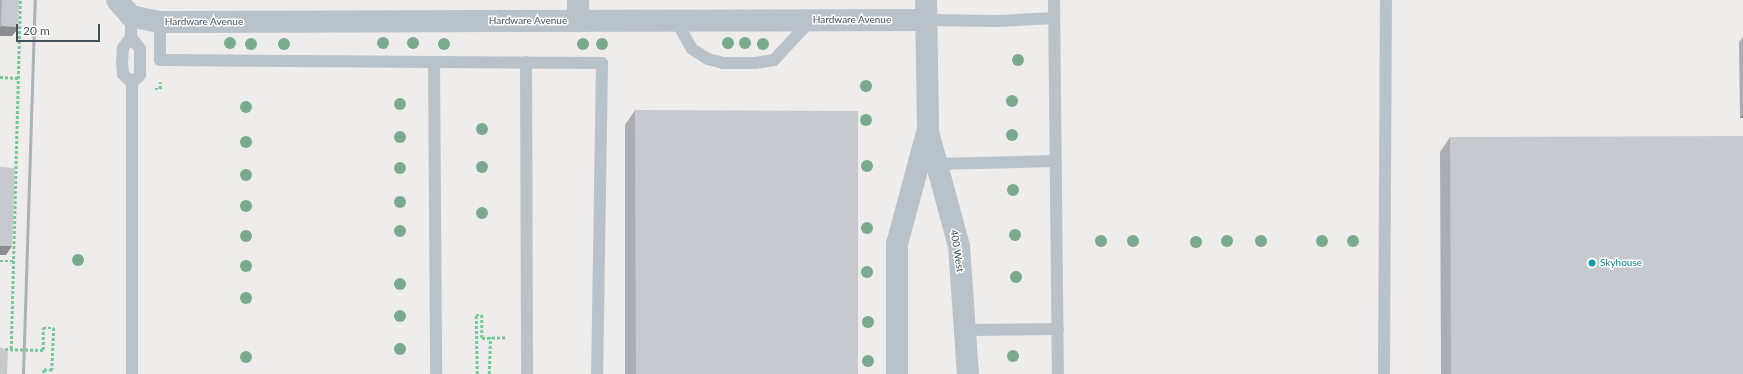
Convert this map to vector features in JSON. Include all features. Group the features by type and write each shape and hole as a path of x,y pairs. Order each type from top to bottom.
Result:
{"street":[{"name":"Hardware Avenue","path":"124,8 160,22 578,10 676,21 811,20 926,10"},
{"name":"400 West","path":"926,10 928,132 959,246 968,374"},
{"name":"400 West","path":"897,374 897,244 928,132"}],"lane":[{"path":"1054,0 1058,374"},
{"path":"1384,374 1386,0"},
{"path":"124,8 131,37 140,49 140,75 132,83 132,374"},
{"path":"926,10 998,22 1054,18"},
{"path":"676,21 692,49 708,59 723,63 755,63 774,60 811,20"},
{"path":"160,22 160,60 602,63 598,374"},
{"path":"131,37 123,48 122,63 123,74 132,83"},
{"path":"434,62 436,374"},
{"path":"526,62 527,374"},
{"path":"936,164 1056,161"},
{"path":"966,330 1058,329"}],"path":[{"path":"11,349 20,0"},
{"path":"0,77 18,78"},
{"path":"0,261 13,261"},
{"path":"477,374 476,314 482,314 482,338 527,338"},
{"path":"0,349 43,350 43,328 54,328 52,370 44,370 44,374"},
{"path":"489,374 490,338"},
{"path":"4,349 4,355"}],"building":[{"path":"2,0 19,0 19,27 1,26"},
{"path":"635,110 858,111 858,374 636,374"},
{"name":"Skyhouse","path":"1743,136 1743,374 1451,374 1450,137"},
{"path":"0,167 15,168 12,246 0,246"},
{"path":"0,347 8,352 7,374 0,374"}],"railway":[{"path":"23,374 35,0"}],"place":[{"name":"Skyhouse","path":"1592,263"}]}
